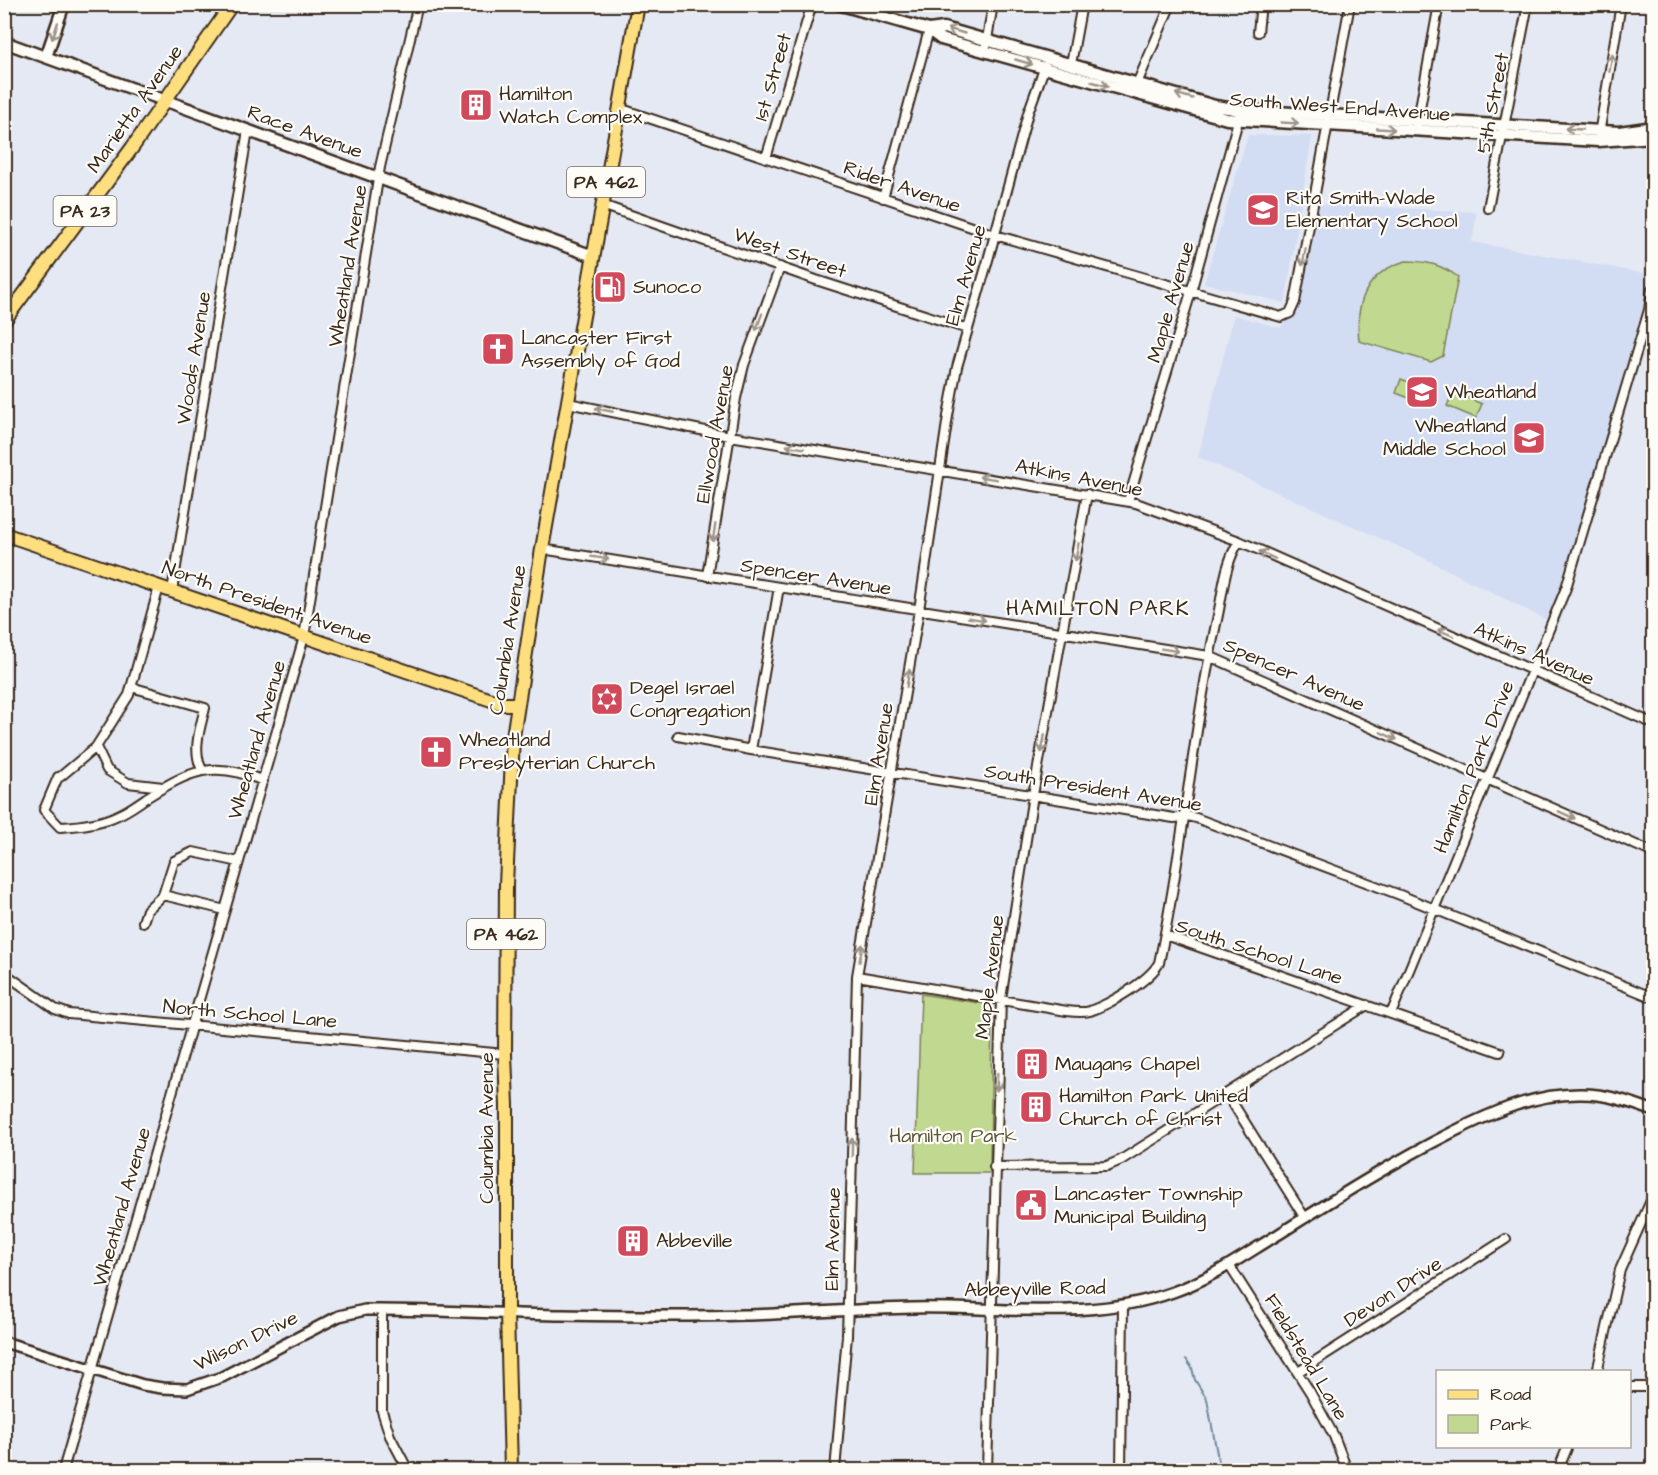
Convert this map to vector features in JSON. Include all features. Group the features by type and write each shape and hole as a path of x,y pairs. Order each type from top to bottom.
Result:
{"main road":[{"path":"46,57 64,4"},
{"name":"Marietta Avenue","path":"4,321 132,148 232,4"},
{"name":"Columbia Avenue","path":"511,1470 505,1054 506,884 510,780 517,704 542,549 638,4"},
{"name":"South West End Avenue","path":"838,4 929,30 944,28 1044,68 1135,88"},
{"name":"Race Avenue","path":"4,42 593,256"},
{"name":"South West End Avenue","path":"986,46 1047,57 1071,64 1213,116 1240,115 1599,136 1653,137"},
{"name":"South West End Avenue","path":"1599,136 1653,127"},
{"name":"North President Avenue","path":"4,534 503,704 517,704"}],"street":[{"name":"Wheatland Avenue","path":"63,1470 304,637 379,178 418,4"},
{"name":"1st Street","path":"766,158 812,4"},
{"path":"986,46 993,4"},
{"path":"1071,64 1082,4"},
{"path":"1135,88 1171,4"},
{"path":"1258,32 1261,4"},
{"path":"1329,120 1350,4"},
{"path":"1417,125 1439,4"},
{"name":"5th Street","path":"1488,208 1528,4"},
{"path":"1599,136 1622,4"},
{"path":"883,198 929,30"},
{"name":"Elm Avenue","path":"835,1470 848,1311 857,976 920,610 957,367 1028,113 1047,57"},
{"name":"Rider Avenue","path":"619,108 995,235 1281,317 1290,313 1295,302 1329,120"},
{"name":"Maple Avenue","path":"1128,501 1191,292 1240,115"},
{"name":"Woods Avenue","path":"172,591 248,130"},
{"name":"West Street","path":"602,205 915,313 968,329"},
{"name":"Ellwood Avenue","path":"707,576 744,365 780,267"},
{"name":"Hamilton Park Drive","path":"1391,1014 1566,588 1649,310 1652,289"},
{"name":"Atkins Avenue","path":"568,403 730,436 1128,501 1239,542 1653,724"},
{"name":"Maple Avenue","path":"987,1470 994,1167 1001,999 1087,494"},
{"path":"1165,935 1209,656 1222,599 1226,567 1239,542"},
{"name":"Spencer Avenue","path":"542,549 1209,656 1653,853"},
{"path":"159,587 129,695 96,747 58,777 44,810 60,827 84,826 119,815 186,776 202,770 231,770 262,781"},
{"path":"751,750 779,587"},
{"path":"131,687 205,708 197,740 197,759 202,770"},
{"name":"South President Avenue","path":"678,736 751,750 1174,818 1196,818 1291,853 1653,998"},
{"path":"96,747 106,770 128,783 166,787"},
{"path":"143,922 147,910 163,895 174,861 193,852 239,862"},
{"path":"163,895 225,910"},
{"name":"South School Lane","path":"857,976 1067,1011 1089,1011 1138,985 1150,975 1159,963 1165,935 1500,1052"},
{"name":"North School Lane","path":"4,973 62,1012 505,1054"},
{"path":"994,1167 1107,1166 1121,1160 1366,1005"},
{"path":"1227,1094 1305,1218"},
{"name":"Abbeyville Road","path":"507,1313 721,1316 913,1308 1060,1310 1123,1305 1174,1292 1229,1265 1356,1184 1407,1155 1475,1121 1525,1102 1563,1095 1591,1094 1624,1100 1653,1111"},
{"path":"1597,1370 1620,1270 1653,1194"},
{"name":"Devon Drive","path":"1298,1372 1506,1239"},
{"name":"Fieldstead Lane","path":"1229,1265 1298,1372 1334,1436 1347,1470"},
{"path":"1121,1470 1123,1305"},
{"path":"382,1310 382,1411 390,1436 408,1470"},
{"name":"Wilson Drive","path":"4,1342 143,1385 187,1389 222,1377 339,1316 351,1312 382,1310 507,1313"},
{"path":"1631,1387 1653,1387"},
{"path":"1558,1470 1567,1448"}],"shaded area":[{"name":"Rita Smith-Wade Elementary School","path":"1248,135 1312,136 1285,303 1204,283"},
{"name":"Wheatland","path":"1319,204 1477,212 1472,242 1653,275 1653,314 1560,623 1543,618 1420,556 1198,457 1234,315 1280,328 1297,309"}],"green space":[{"path":"1406,261 1434,264 1458,277 1443,356 1431,362 1359,341 1359,314 1366,291 1381,273"},
{"path":"1401,379 1431,391 1425,404 1396,393"},
{"path":"1453,392 1482,404 1476,418 1447,406"},
{"name":"Hamilton Park","path":"921,994 992,1005 990,1173 915,1173"}],"waterway":[{"path":"1186,1359 1207,1399 1220,1470"}],"place":[{"name":"Hamilton Watch Complex","path":"476,105"},
{"name":"Rita Smith-Wade Elementary School","path":"1263,210"},
{"name":"Sunoco","path":"610,287"},
{"name":"Lancaster First Assembly of God","path":"498,349"},
{"name":"Wheatland","path":"1422,392"},
{"name":"Wheatland Middle School","path":"1529,438"},
{"name":"Degel Israel Congregation","path":"607,699"},
{"name":"Wheatland Presbyterian Church","path":"436,752"},
{"name":"Maugans Chapel","path":"1032,1064"},
{"name":"Hamilton Park United Church of Christ","path":"1036,1107"},
{"name":"Lancaster Township Municipal Building","path":"1031,1205"},
{"name":"Abbeville","path":"633,1241"}],"district":[{"name":"HAMILTON PARK","path":"1098,608"}]}
